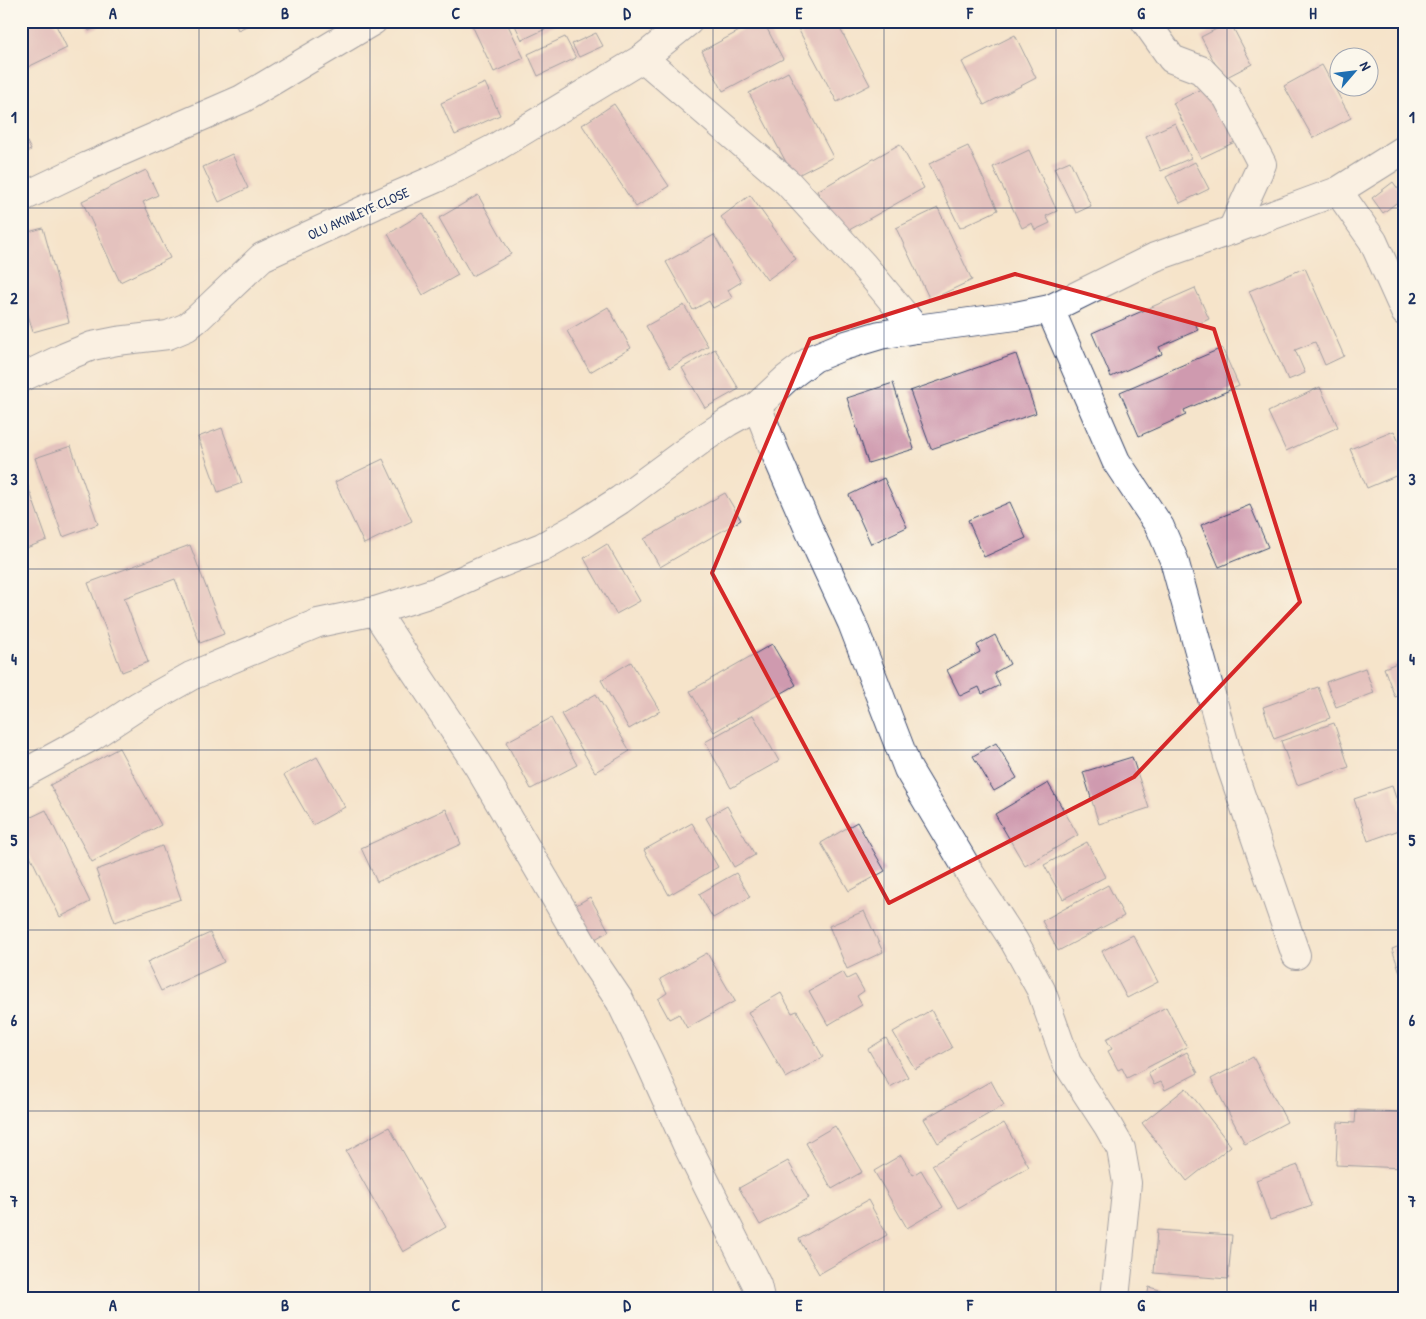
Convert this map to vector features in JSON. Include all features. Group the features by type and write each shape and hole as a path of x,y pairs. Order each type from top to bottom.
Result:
{"street":[{"path":"21,198 88,166 242,99 373,21"},
{"name":"OLU AKINLEYE CLOSE","path":"21,378 92,346 168,335 187,327 262,257 451,170 492,149 643,58 689,21"},
{"path":"1145,21 1172,59 1201,70 1227,98 1262,164 1232,230"},
{"path":"643,58 788,183 863,265 916,329"},
{"path":"21,775 91,737 138,706 191,676 318,623 375,611 438,591 542,547 581,526 620,500 704,438 756,406 786,379 814,358 843,346 880,335 1050,310 1155,257 1338,191 1405,149"},
{"path":"1338,191 1373,241 1405,312"},
{"path":"1050,310 1116,461 1160,527 1174,560 1230,764 1296,954"},
{"path":"756,406 774,452 852,623 908,769 971,875 1014,941 1041,990 1067,1063 1121,1149 1127,1183 1115,1298"},
{"path":"375,611 478,766 589,955 620,1001 650,1061 687,1145 757,1285 760,1298"}],"highlighted area":[{"path":"1015,274 1214,329 1300,602 1134,777 889,903 712,573 810,339"}],"building":[{"path":"21,21 54,21 67,48 28,67 21,53"},
{"path":"84,21 110,21 89,31"},
{"path":"234,21 257,21 238,30"},
{"path":"470,21 506,21 524,58 494,72"},
{"path":"513,21 555,21 556,24 522,40"},
{"path":"758,21 763,21 783,59 723,91 702,51"},
{"path":"794,21 836,21 870,85 837,102"},
{"path":"1230,22 1252,64 1223,79 1201,37"},
{"path":"596,33 603,46 579,57 572,44"},
{"path":"1015,35 1036,78 984,105 962,62"},
{"path":"565,37 576,58 538,76 528,54"},
{"path":"1322,65 1328,76 1328,98 1340,98 1351,118 1313,138 1284,86"},
{"path":"788,72 833,157 794,177 749,93"},
{"path":"485,83 500,115 455,135 441,103"},
{"path":"1210,85 1237,141 1201,158 1173,103"},
{"path":"614,104 669,186 636,207 582,125"},
{"path":"1175,123 1191,158 1161,171 1146,136"},
{"path":"21,130 31,150 21,154"},
{"path":"900,144 924,188 842,234 817,191"},
{"path":"968,146 998,210 960,228 929,164"},
{"path":"1029,150 1057,211 1046,216 1050,223 1035,230 1032,223 1022,228 993,167"},
{"path":"232,154 248,188 219,202 203,167"},
{"path":"1070,161 1091,206 1076,213 1054,168"},
{"path":"1195,162 1209,189 1180,203 1166,177"},
{"path":"146,170 158,195 143,202 170,258 120,282 82,201"},
{"path":"1393,182 1404,197 1383,213 1372,198"},
{"path":"478,195 511,254 472,276 439,218"},
{"path":"750,195 796,259 767,280 721,217"},
{"path":"938,208 972,280 930,300 896,228"},
{"path":"423,213 458,275 423,295 388,234"},
{"path":"43,228 69,322 33,332 21,291 21,234"},
{"path":"714,235 741,282 728,290 732,298 713,308 709,301 693,310 666,262"},
{"path":"1305,268 1344,356 1325,365 1315,342 1295,350 1305,373 1288,380 1249,291"},
{"path":"1195,288 1209,319 1196,325 1198,330 1159,347 1162,354 1111,377 1092,333"},
{"path":"684,305 708,346 670,368 646,326"},
{"path":"608,307 631,348 590,372 567,331"},
{"path":"1222,348 1239,386 1184,410 1186,415 1139,436 1120,392"},
{"path":"715,349 739,389 705,408 682,368"},
{"path":"1016,354 1036,413 931,449 910,391"},
{"path":"893,383 914,449 868,463 847,398"},
{"path":"1320,387 1338,427 1286,451 1268,412"},
{"path":"222,428 242,483 218,492 198,437"},
{"path":"1394,431 1405,456 1405,472 1367,488 1350,449"},
{"path":"71,446 98,524 63,537 35,458"},
{"path":"383,459 412,521 364,544 335,482"},
{"path":"24,475 47,540 21,550 21,476"},
{"path":"884,478 907,527 871,544 849,495"},
{"path":"725,493 741,520 660,567 644,539"},
{"path":"1010,502 1026,538 984,557 968,520"},
{"path":"1250,505 1268,547 1219,567 1201,525"},
{"path":"607,544 640,601 616,614 584,558"},
{"path":"190,545 224,634 200,643 175,579 124,598 148,662 122,672 88,583"},
{"path":"995,635 1010,664 994,673 1000,685 982,694 979,687 960,696 947,670 980,652 977,645"},
{"path":"772,644 796,685 714,732 690,691"},
{"path":"1405,660 1405,693 1395,697 1384,668"},
{"path":"631,662 660,711 629,729 601,680"},
{"path":"1365,668 1374,693 1336,707 1326,682"},
{"path":"1318,687 1330,718 1274,739 1263,707"},
{"path":"596,694 630,751 595,772 561,714"},
{"path":"753,715 779,761 731,788 705,742"},
{"path":"551,718 577,765 531,789 506,742"},
{"path":"1334,723 1349,767 1297,785 1281,741"},
{"path":"996,743 1017,778 994,791 973,756"},
{"path":"119,748 161,825 92,862 50,785"},
{"path":"317,757 345,807 313,825 284,775"},
{"path":"1132,757 1149,808 1099,824 1083,772"},
{"path":"1048,783 1078,835 1025,866 995,814"},
{"path":"1392,786 1405,828 1368,841 1354,799"},
{"path":"727,806 755,855 734,867 706,818"},
{"path":"446,809 461,844 377,882 361,848"},
{"path":"46,810 90,902 60,917 21,837 21,822"},
{"path":"857,822 885,871 849,891 821,843"},
{"path":"692,823 718,867 669,895 644,850"},
{"path":"1087,842 1105,877 1063,899 1044,865"},
{"path":"162,846 181,899 115,922 96,870"},
{"path":"736,873 750,897 713,918 699,894"},
{"path":"1108,885 1124,916 1058,951 1042,921"},
{"path":"590,897 609,931 590,942 571,908"},
{"path":"864,911 883,952 847,969 829,926"},
{"path":"210,933 224,962 161,991 147,962"},
{"path":"1133,935 1158,982 1127,998 1102,951"},
{"path":"1405,944 1405,984 1404,984 1392,949"},
{"path":"707,953 735,1001 687,1028 679,1014 669,1019 658,999 667,993 660,979"},
{"path":"843,972 847,979 855,975 864,991 857,996 862,1005 828,1025 809,991"},
{"path":"781,993 792,1013 797,1011 823,1057 786,1078 748,1012"},
{"path":"1166,1007 1187,1047 1127,1078 1122,1068 1118,1070 1108,1051 1112,1049 1106,1039"},
{"path":"931,1010 952,1048 915,1069 893,1032"},
{"path":"886,1038 908,1077 890,1087 868,1049"},
{"path":"1187,1052 1198,1073 1165,1090 1161,1082 1154,1085 1148,1073"},
{"path":"1253,1057 1287,1122 1245,1144 1211,1079"},
{"path":"991,1081 1004,1105 938,1143 924,1119"},
{"path":"1186,1088 1231,1146 1187,1181 1142,1123"},
{"path":"1356,1110 1402,1112 1401,1125 1405,1125 1403,1168 1336,1165 1338,1122 1355,1123"},
{"path":"1004,1123 1029,1167 958,1208 932,1165"},
{"path":"835,1126 862,1172 832,1189 806,1143"},
{"path":"389,1127 446,1227 403,1252 346,1151"},
{"path":"901,1155 913,1175 921,1170 943,1207 907,1228 874,1171"},
{"path":"788,1161 809,1198 760,1225 739,1188"},
{"path":"1298,1165 1312,1206 1270,1220 1256,1180"},
{"path":"868,1200 887,1235 819,1274 799,1239"},
{"path":"1157,1230 1232,1235 1228,1279 1154,1273"},
{"path":"1149,1287 1174,1294 1173,1298 1147,1298"},
{"path":"902,1293 905,1298 893,1298"}]}
